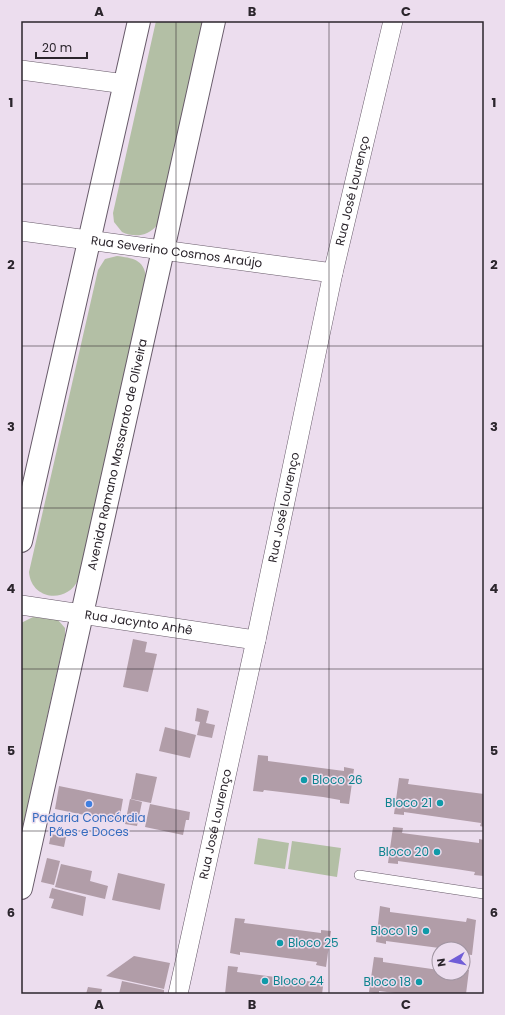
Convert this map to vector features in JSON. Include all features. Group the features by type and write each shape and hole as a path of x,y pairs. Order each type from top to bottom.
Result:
{"street":[{"path":"21,540 139,21"},
{"name":"Avenida Romano Massaroto de Oliveira","path":"21,888 214,21"},
{"name":"Rua José Lourenço","path":"178,994 256,640 333,273 393,21"},
{"path":"21,70 125,84"},
{"name":"Rua Severino Cosmos Araújo","path":"21,231 90,239 163,251 333,273"},
{"name":"Rua Jacynto Anhê","path":"21,605 256,640"}],"lane":[{"path":"359,875 484,894"}],"green space":[{"path":"156,21 203,21 157,225 146,234 131,235 122,232 114,222 113,213"},
{"path":"117,256 136,260 143,266 146,277 78,580 73,588 66,593 50,596 42,593 36,588 31,581 29,572 98,270 105,259"},
{"path":"33,617 58,620 65,628 65,636 21,835 21,623"},
{"path":"258,838 289,843 285,869 254,864"},
{"path":"292,841 341,848 337,877 288,869"}],"building":[{"path":"133,639 147,642 145,652 157,654 148,692 123,687"},
{"path":"197,708 209,711 206,723 215,725 212,738 197,735 200,722 195,721"},
{"path":"165,727 196,735 190,758 159,751"},
{"name":"Bloco 26","path":"258,755 268,756 268,761 344,771 344,767 354,769 349,804 340,803 340,800 323,797 264,790 263,792 253,791"},
{"path":"136,773 157,777 151,803 131,799"},
{"name":"Bloco 21","path":"399,778 409,779 408,784 484,794 484,827 480,826 481,823 404,812 404,815 394,814"},
{"name":"Padaria Concórdia Pães e Doces","path":"59,786 123,799 119,822 55,809"},
{"path":"130,799 142,802 137,826 125,824"},
{"path":"150,804 190,812 189,820 186,820 183,835 145,827"},
{"name":"Bloco 20","path":"393,827 403,828 402,833 479,843 479,839 484,840 484,876 474,875 475,872 398,861 398,864 388,863"},
{"path":"51,834 66,837 64,847 49,844"},
{"path":"47,858 60,861 54,885 41,882"},
{"path":"61,864 92,871 90,881 108,886 105,899 55,887"},
{"path":"118,873 165,884 160,910 112,900"},
{"path":"52,888 86,897 83,916 51,908 54,899 49,898"},
{"name":"Bloco 19","path":"380,906 390,908 390,912 466,922 467,918 476,920 472,955 471,941 431,941 431,947 386,941 386,944 376,942"},
{"name":"Bloco 25","path":"235,918 245,919 244,923 321,933 321,930 331,931 326,967 316,965 317,962 240,952 240,955 230,953"},
{"path":"134,956 170,963 164,989 106,976"},
{"name":"Bloco 18","path":"374,957 383,958 383,962 431,969 431,981 468,981 466,994 403,994 379,991 379,994 369,992"},
{"name":"Bloco 24","path":"228,966 238,967 237,972 314,982 315,978 324,979 322,994 225,994"},
{"path":"122,981 164,990 164,994 119,994"},
{"path":"88,987 102,989 101,994 86,994"}],"place":[{"name":"Bloco 26","path":"304,780"},
{"name":"Bloco 21","path":"440,803"},
{"name":"Padaria Concórdia Pães e Doces","path":"89,804"},
{"name":"Bloco 20","path":"437,852"},
{"name":"Bloco 19","path":"426,931"},
{"name":"Bloco 25","path":"280,943"},
{"name":"Bloco 24","path":"265,981"},
{"name":"Bloco 18","path":"419,982"}]}
